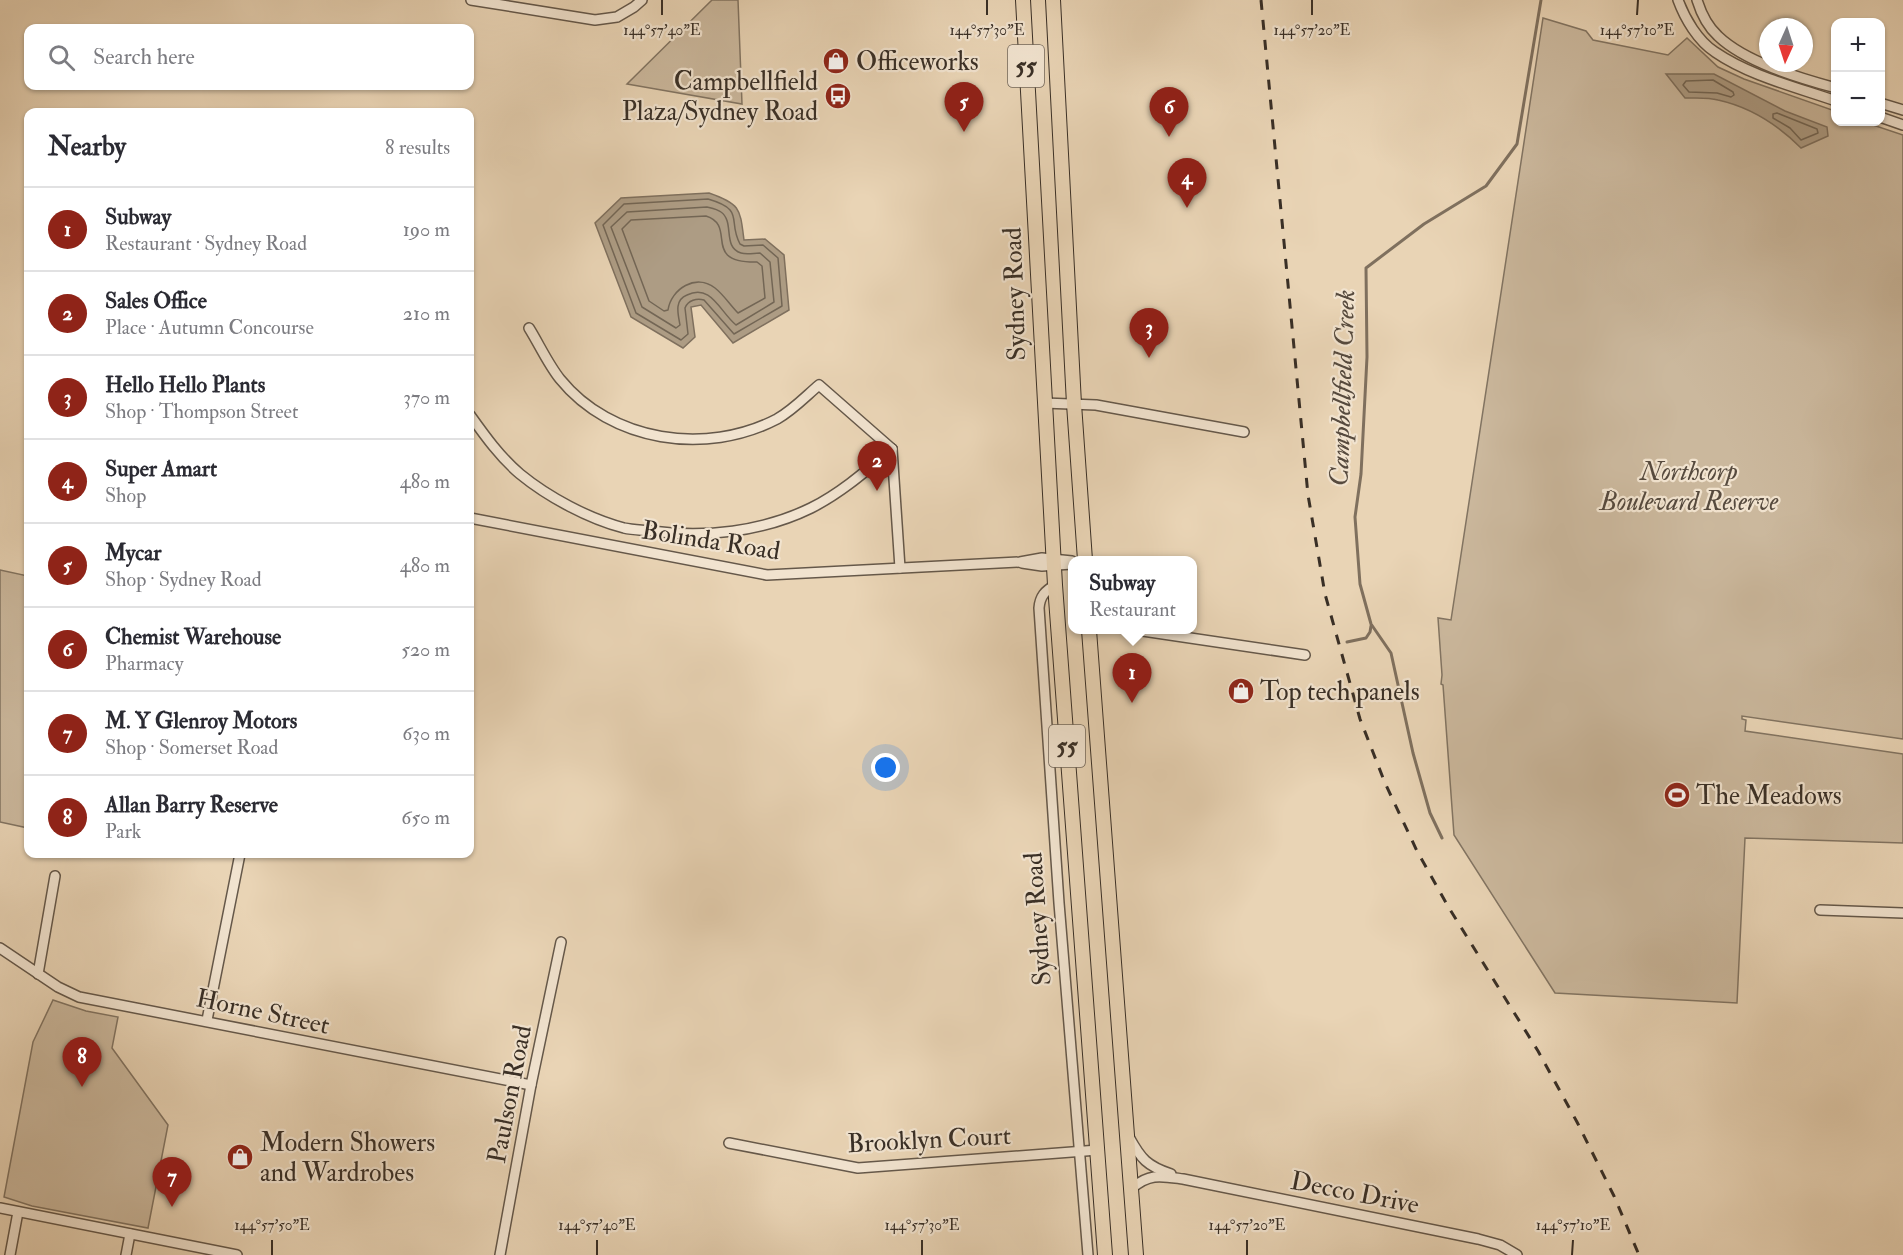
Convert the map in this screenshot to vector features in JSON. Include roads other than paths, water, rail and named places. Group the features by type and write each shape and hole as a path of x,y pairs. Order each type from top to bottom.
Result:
{"highway":[{"name":"Sydney Road","path":"1023,0 1053,562 1106,1255"},
{"name":"55","path":"1053,0 1084,556"},
{"name":"55","path":"1089,634 1136,1255"}],"street":[{"path":"471,0 595,20 617,17 642,0"},
{"path":"1678,0 1690,25 1714,52 1752,71 1831,99"},
{"path":"1697,0 1702,15 1718,36 1743,53 1771,67 1831,86"},
{"path":"1885,103 1903,105"},
{"path":"1885,104 1903,110"},
{"path":"1885,118 1903,124"},
{"path":"529,328 559,378 581,399 613,421 638,432 666,438 707,438 752,429 790,411 819,385 892,449 900,568"},
{"path":"1044,403 1096,405 1244,432"},
{"path":"474,421 520,474 555,499 624,528 676,534 724,533 777,522 812,507 849,485 892,449"},
{"name":"Bolinda Road","path":"474,519 767,575 1020,562 1068,562"},
{"name":"Sydney Road","path":"1055,585 1041,596 1040,608 1057,867 1088,1255"},
{"path":"1163,634 1305,655"},
{"path":"207,1020 239,858"},
{"path":"1057,867 1076,867"},
{"path":"38,974 55,876"},
{"path":"1820,910 1903,913"},
{"name":"Paulson Road","path":"500,1255 531,1085 561,942"},
{"name":"Horne Street","path":"0,948 58,987 79,997 207,1020 531,1085"},
{"name":"Decco Drive","path":"1128,1135 1139,1155 1151,1166 1183,1179"},
{"name":"Brooklyn Court","path":"729,1143 858,1168 1098,1150"},
{"name":"Decco Drive","path":"1132,1188 1144,1179 1153,1176 1183,1179 1478,1239 1500,1245 1517,1255"},
{"path":"0,1208 237,1255"},
{"path":"10,1255 18,1212"},
{"path":"126,1255 130,1234"}],"water":[{"path":"1666,74 1714,74 1785,111 1827,127 1828,136 1801,148 1773,125 1741,107 1714,99 1685,98"},
{"path":"709,193 727,201 737,209 740,214 744,240 765,239 784,255 789,310 733,343 701,305 691,307 695,337 683,348 631,317 595,223 621,198"}],"waterway":[{"name":"Campbellfield Creek","path":"1442,838 1430,813 1413,753 1391,653 1371,624 1360,584 1355,517 1361,474 1367,357 1366,268 1424,224 1486,186 1517,144 1541,0"},
{"path":"1347,642 1366,638 1371,626"}],"railway":[{"path":"1261,0 1308,495 1325,594 1360,719 1385,783 1417,851 1449,908 1538,1051 1614,1196 1639,1255"}],"place":[{"name":"Officeworks","path":"836,61"},
{"name":"Campbellfield Plaza/Sydney Road","path":"838,96"},
{"name":"Mycar","path":"964,132"},
{"name":"Chemist Warehouse","path":"1169,137"},
{"name":"Super Amart","path":"1187,208"},
{"name":"Hello Hello Plants","path":"1149,358"},
{"name":"Sales Office","path":"877,491"},
{"name":"Top tech panels","path":"1241,691"},
{"name":"Subway","path":"1132,703"},
{"name":"The Meadows","path":"1677,795"},
{"name":"Allan Barry Reserve","path":"82,1087"},
{"name":"Modern Showers and Wardrobes","path":"240,1157"},
{"name":"M. Y Glenroy Motors","path":"172,1207"}],"park label":[{"name":"Northcorp Boulevard Reserve","path":"1689,486"}]}
